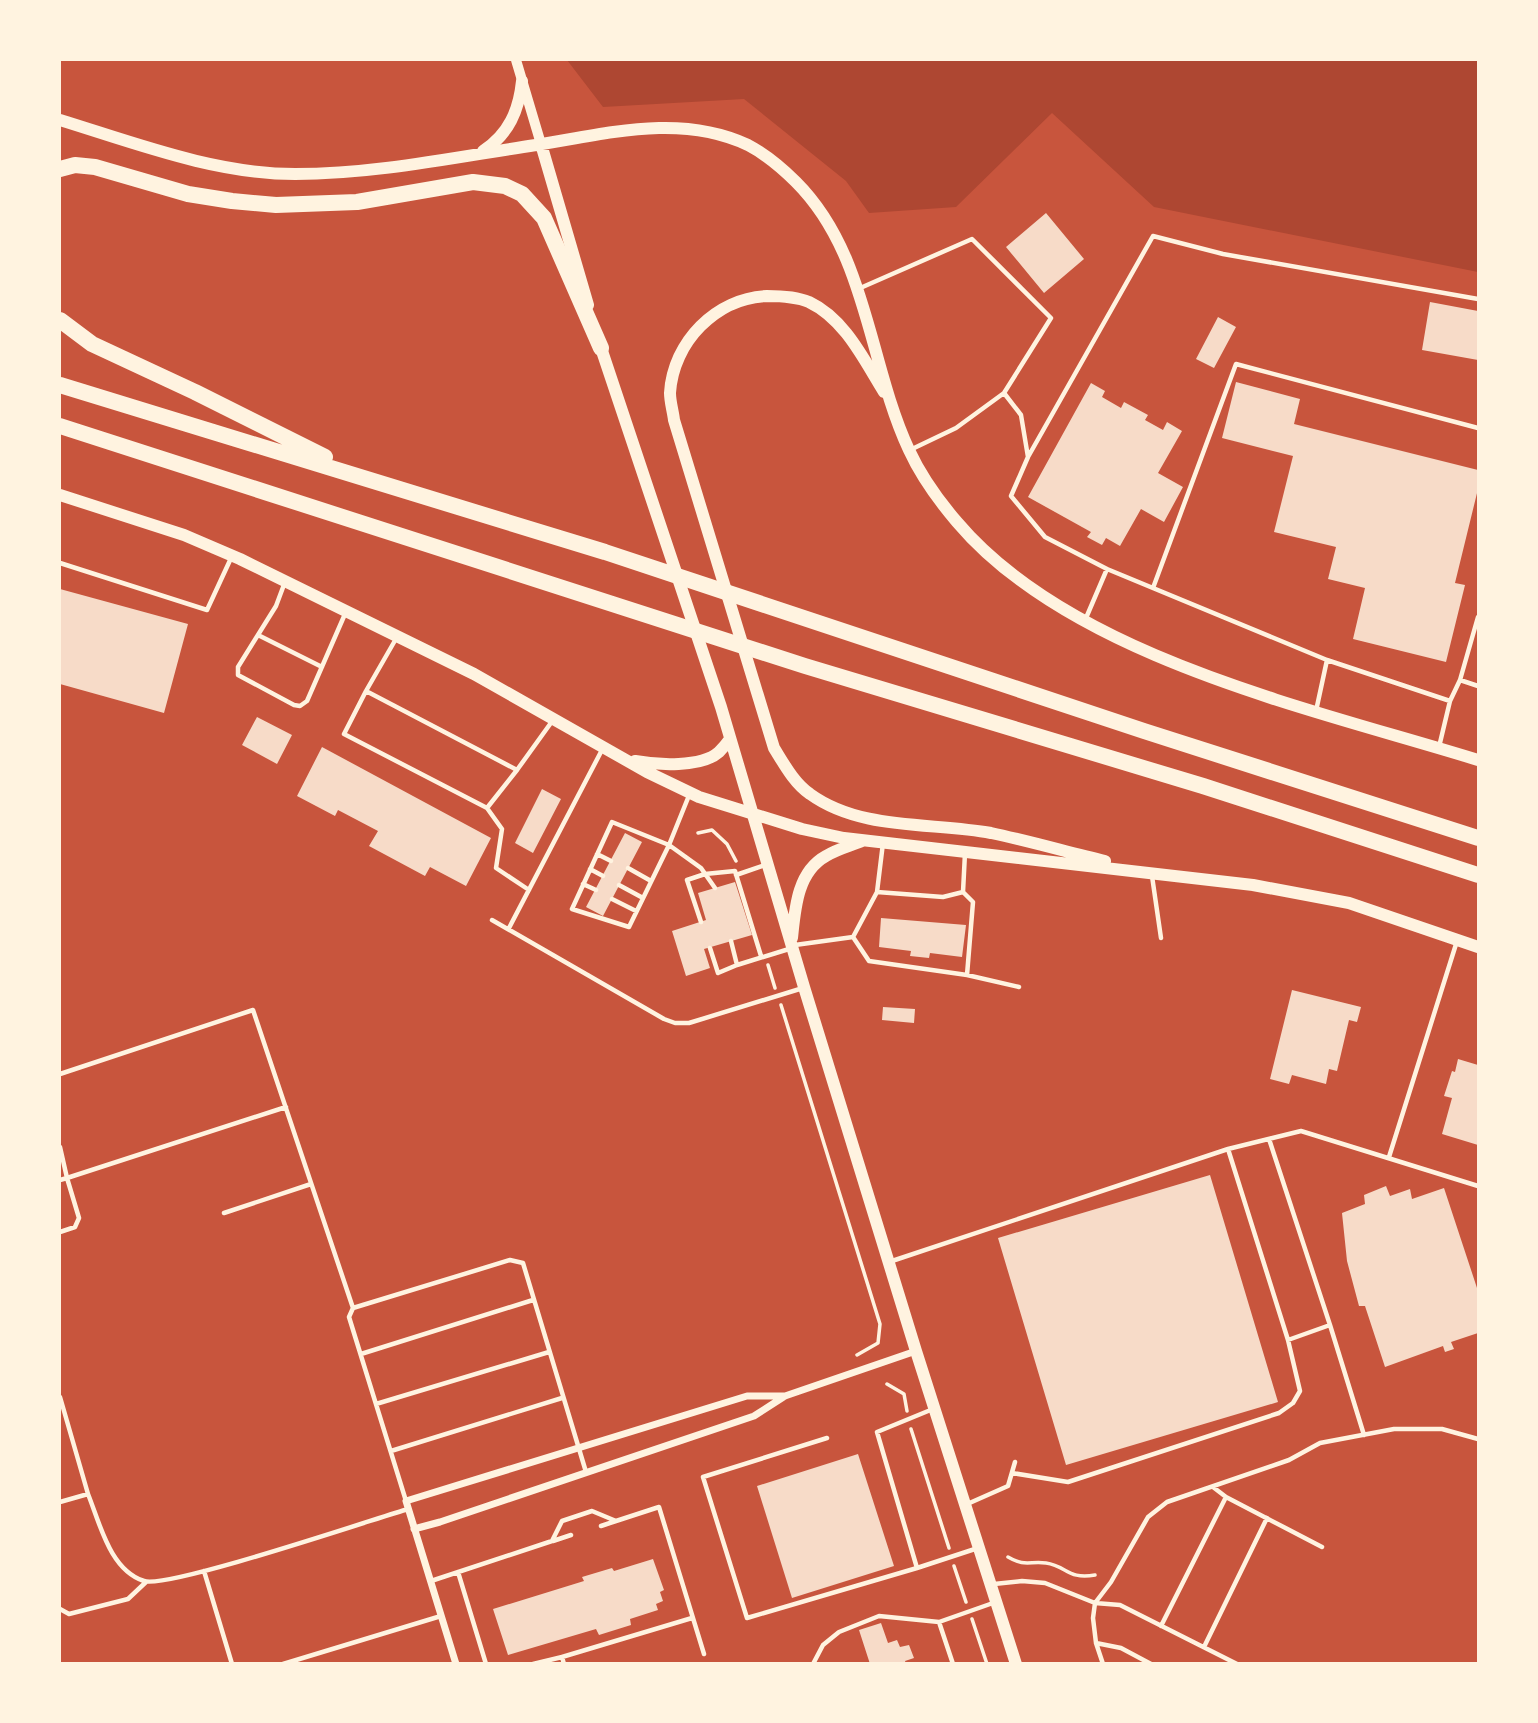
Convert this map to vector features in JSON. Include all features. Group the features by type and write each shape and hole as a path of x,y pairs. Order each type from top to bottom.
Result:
{"highway":[{"path":"60,169 75,165 94,167 188,194 276,205 357,202 473,182 505,186 522,194 544,218 601,348"},
{"path":"60,320 92,344 195,392 361,476"},
{"path":"60,385 605,552 1157,735 1479,838"},
{"path":"60,426 805,666 1203,786 1479,875"}],"main road":[{"path":"481,153 504,133 514,117 522,81"},
{"path":"60,120 204,162 291,174 398,167 640,128 697,129 745,144 772,159 820,208 835,232 848,259 893,407 909,450 944,504 985,551 1036,591 1084,622 1181,666 1316,711 1479,760"},
{"path":"541,144 601,348 730,739 888,1262 1016,1664"},
{"path":"893,407 854,343 836,321 809,302 769,296 732,304 713,314 695,330 682,350 670,394 674,420 774,748 789,772 808,793 834,809 863,818 990,833 1151,873"},
{"path":"60,495 184,535 233,556 474,674 690,793 802,829 965,853 1254,885 1349,903 1479,947"},
{"path":"625,759 660,765 706,759 718,754 730,739"},
{"path":"792,947 795,907 805,877 825,856 864,840"}],"street":[{"path":"516,60 541,144"},
{"path":"414,1529 754,1416 785,1396 916,1352"},
{"path":"456,1664 407,1505 747,1396 785,1396"}],"lane":[{"path":"1450,701 1327,660 1107,569 1045,537 1011,496 1028,457 1153,236 1223,254 1479,299"},
{"path":"857,289 972,239 1051,318 1004,393 956,428 909,450"},
{"path":"1153,588 1236,364 1479,428"},
{"path":"1004,393 1021,415 1028,457"},
{"path":"60,563 207,610 233,556"},
{"path":"1084,622 1107,569"},
{"path":"285,581 276,606 238,667 238,675 295,705 300,706 307,701 346,612"},
{"path":"1438,748 1450,701 1460,680 1479,617"},
{"path":"258,635 322,667"},
{"path":"397,636 344,734 487,808 502,829 496,868 529,890"},
{"path":"1316,711 1327,660"},
{"path":"1460,680 1479,686"},
{"path":"366,691 517,770"},
{"path":"487,808 554,719"},
{"path":"509,929 604,747"},
{"path":"690,793 669,845 629,927 572,909 612,821 669,845 701,868 715,888"},
{"path":"853,937 877,892 883,842"},
{"path":"965,853 963,891 973,902 967,975"},
{"path":"597,854 611,861"},
{"path":"738,874 768,864"},
{"path":"628,868 651,881"},
{"path":"590,869 603,876"},
{"path":"701,922 687,880 705,874 735,871 763,956"},
{"path":"1151,873 1161,938"},
{"path":"583,884 596,890"},
{"path":"620,885 643,898"},
{"path":"877,892 943,897 963,891"},
{"path":"612,899 636,911"},
{"path":"492,920 664,1019 676,1023 689,1023 804,987"},
{"path":"710,947 718,973 792,947 853,937"},
{"path":"853,937 869,961 967,975 1019,987"},
{"path":"1389,1157 1458,940"},
{"path":"731,941 737,965"},
{"path":"60,1074 253,1010 353,1308 349,1317 407,1505 204,1571 146,1582 128,1599 69,1614 60,1609"},
{"path":"60,1180 286,1107"},
{"path":"888,1262 1228,1149 1301,1130 1479,1186"},
{"path":"1269,1139 1364,1435"},
{"path":"60,1147 79,1218 75,1227 60,1232"},
{"path":"1012,1473 1068,1482 1279,1413 1293,1403 1300,1391 1288,1340 1228,1149"},
{"path":"224,1213 311,1184"},
{"path":"353,1308 510,1260 523,1263 587,1473"},
{"path":"361,1354 533,1300"},
{"path":"1288,1340 1330,1325"},
{"path":"376,1404 549,1352"},
{"path":"60,1397 88,1494 108,1543 124,1570 146,1582"},
{"path":"391,1451 562,1398"},
{"path":"917,1568 877,1432 934,1409"},
{"path":"1102,1664 1093,1618 1095,1603 1111,1582 1149,1517 1167,1502 1289,1460 1320,1443 1394,1429 1442,1429 1479,1439"},
{"path":"827,1438 703,1477 747,1618 978,1548"},
{"path":"965,1505 1008,1486 1015,1462"},
{"path":"1212,1486 1226,1497 1322,1547"},
{"path":"60,1502 88,1494"},
{"path":"1161,1626 1226,1497"},
{"path":"601,1526 659,1507 704,1654"},
{"path":"552,1541 562,1521 592,1511 617,1521"},
{"path":"1204,1647 1267,1518"},
{"path":"431,1581 571,1535"},
{"path":"204,1571 232,1664"},
{"path":"458,1572 486,1664"},
{"path":"989,1584 1022,1581 1045,1583 1095,1603 1120,1605 1237,1664"},
{"path":"813,1664 823,1645 839,1632 879,1616 939,1622 996,1602"},
{"path":"284,1664 441,1616"},
{"path":"533,1664 692,1618"},
{"path":"939,1622 953,1664"},
{"path":"1096,1643 1121,1648 1151,1664"},
{"path":"562,1657 564,1664"}],"path":[{"path":"698,833 712,830 727,845 738,874"},
{"path":"763,956 778,995 880,1324 878,1343 857,1356"},
{"path":"887,1384 904,1394 909,1419 987,1664"},
{"path":"1008,1557 1020,1564 1048,1563 1080,1578 1095,1575"}],"shaded area":[{"path":"567,60 1478,60 1478,272 1154,207 1052,113 956,207 869,213 846,181 744,99 603,107"}],"building":[{"path":"1046,213 1084,259 1044,293 1006,247"},
{"path":"1430,302 1478,311 1478,360 1422,350"},
{"path":"1218,317 1236,327 1214,368 1196,359"},
{"path":"1236,382 1300,399 1294,424 1478,470 1478,489 1455,583 1465,585 1446,662 1353,639 1365,588 1328,579 1336,547 1274,532 1293,456 1222,438"},
{"path":"1091,383 1105,391 1102,397 1121,408 1124,402 1148,415 1145,420 1163,430 1167,422 1182,431 1158,473 1183,487 1164,522 1141,509 1120,546 1106,538 1102,545 1087,537 1091,532 1028,497"},
{"path":"60,589 188,624 164,713 60,684"},
{"path":"257,717 292,735 277,764 242,745"},
{"path":"322,747 491,838 466,886 430,867 425,876 369,846 378,831 338,810 335,816 297,796"},
{"path":"542,789 561,799 533,853 515,843"},
{"path":"625,833 642,842 603,916 586,907"},
{"path":"735,882 752,935 704,949 710,968 686,976 672,931 706,920 698,893"},
{"path":"881,918 966,925 962,957 930,953 929,958 910,956 911,951 879,947"},
{"path":"1292,990 1361,1007 1357,1022 1349,1020 1337,1071 1329,1069 1326,1084 1292,1075 1289,1084 1270,1079"},
{"path":"883,1007 915,1009 914,1023 882,1020"},
{"path":"1458,1059 1478,1065 1478,1145 1442,1134 1452,1098 1444,1096"},
{"path":"1210,1175 1278,1402 1066,1465 998,1238"},
{"path":"1386,1186 1390,1196 1410,1189 1412,1199 1444,1188 1478,1291 1478,1333 1451,1342 1454,1349 1445,1352 1443,1346 1385,1367 1365,1306 1359,1306 1347,1261 1342,1213 1365,1204 1364,1195"},
{"path":"858,1454 894,1566 792,1598 757,1486"},
{"path":"653,1559 664,1590 660,1592 663,1601 656,1604 658,1610 630,1619 631,1625 599,1635 596,1629 508,1655 493,1609 584,1581 582,1577"},
{"path":"881,1623 888,1643 897,1640 900,1647 909,1645 914,1658 905,1661 906,1664 870,1664 859,1630"}]}
